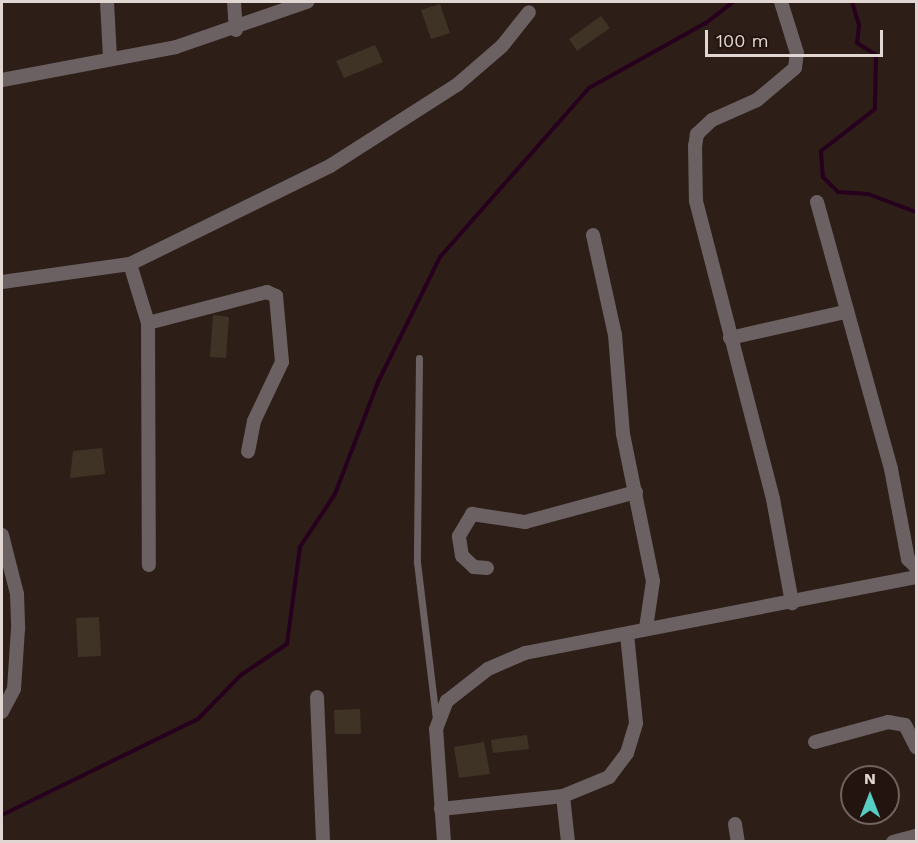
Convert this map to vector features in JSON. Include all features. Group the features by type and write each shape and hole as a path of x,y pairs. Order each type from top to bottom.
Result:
{"street":[{"path":"107,2 110,58"},
{"path":"234,2 236,30"},
{"path":"2,80 236,30 308,2"},
{"path":"781,2 797,53 795,68 757,100 712,120 697,134 695,146 696,201 773,499 792,603"},
{"path":"2,282 130,264 330,166 400,124 484,61 529,12"},
{"path":"817,202 844,312 891,469 912,563 899,581"},
{"path":"592,235 615,335 623,434 653,581 646,628"},
{"path":"130,264 148,322 149,565"},
{"path":"148,322 267,292 276,296 282,362 254,421 248,451"},
{"path":"730,338 844,312"},
{"path":"487,568 474,567 462,556 459,536 472,514 525,522 636,492"},
{"path":"2,535 17,594 18,629 14,689 2,712"},
{"path":"444,842 436,729 447,701 488,669 525,653 627,634 646,628 792,603 916,577"},
{"path":"441,809 563,796 609,777 627,753 636,723 627,634"},
{"path":"317,697 323,842"},
{"path":"815,742 888,722 905,725 916,747"},
{"path":"563,796 568,842"},
{"path":"735,824 738,842"},
{"path":"893,842 916,836"}],"lane":[{"path":"419,358 417,562 437,689 436,729"}],"building":[{"path":"440,4 450,33 431,39 421,10"},
{"path":"601,16 610,28 577,51 569,39"},
{"path":"375,45 383,62 344,78 336,61"},
{"path":"213,315 229,317 226,358 210,357"},
{"path":"102,448 105,474 70,478 73,451"},
{"path":"99,617 101,656 78,657 76,618"},
{"path":"360,709 361,734 335,734 334,710"},
{"path":"527,735 529,749 493,753 491,740"},
{"path":"484,742 490,774 459,778 454,747"}],"waterway":[{"path":"2,815 198,719 241,675 287,644 300,547 335,494 378,382 440,257 589,88 706,23 733,2"},
{"path":"852,2 859,25 857,43 876,55 875,109 821,151 823,177 838,192 868,194 916,212"}]}
